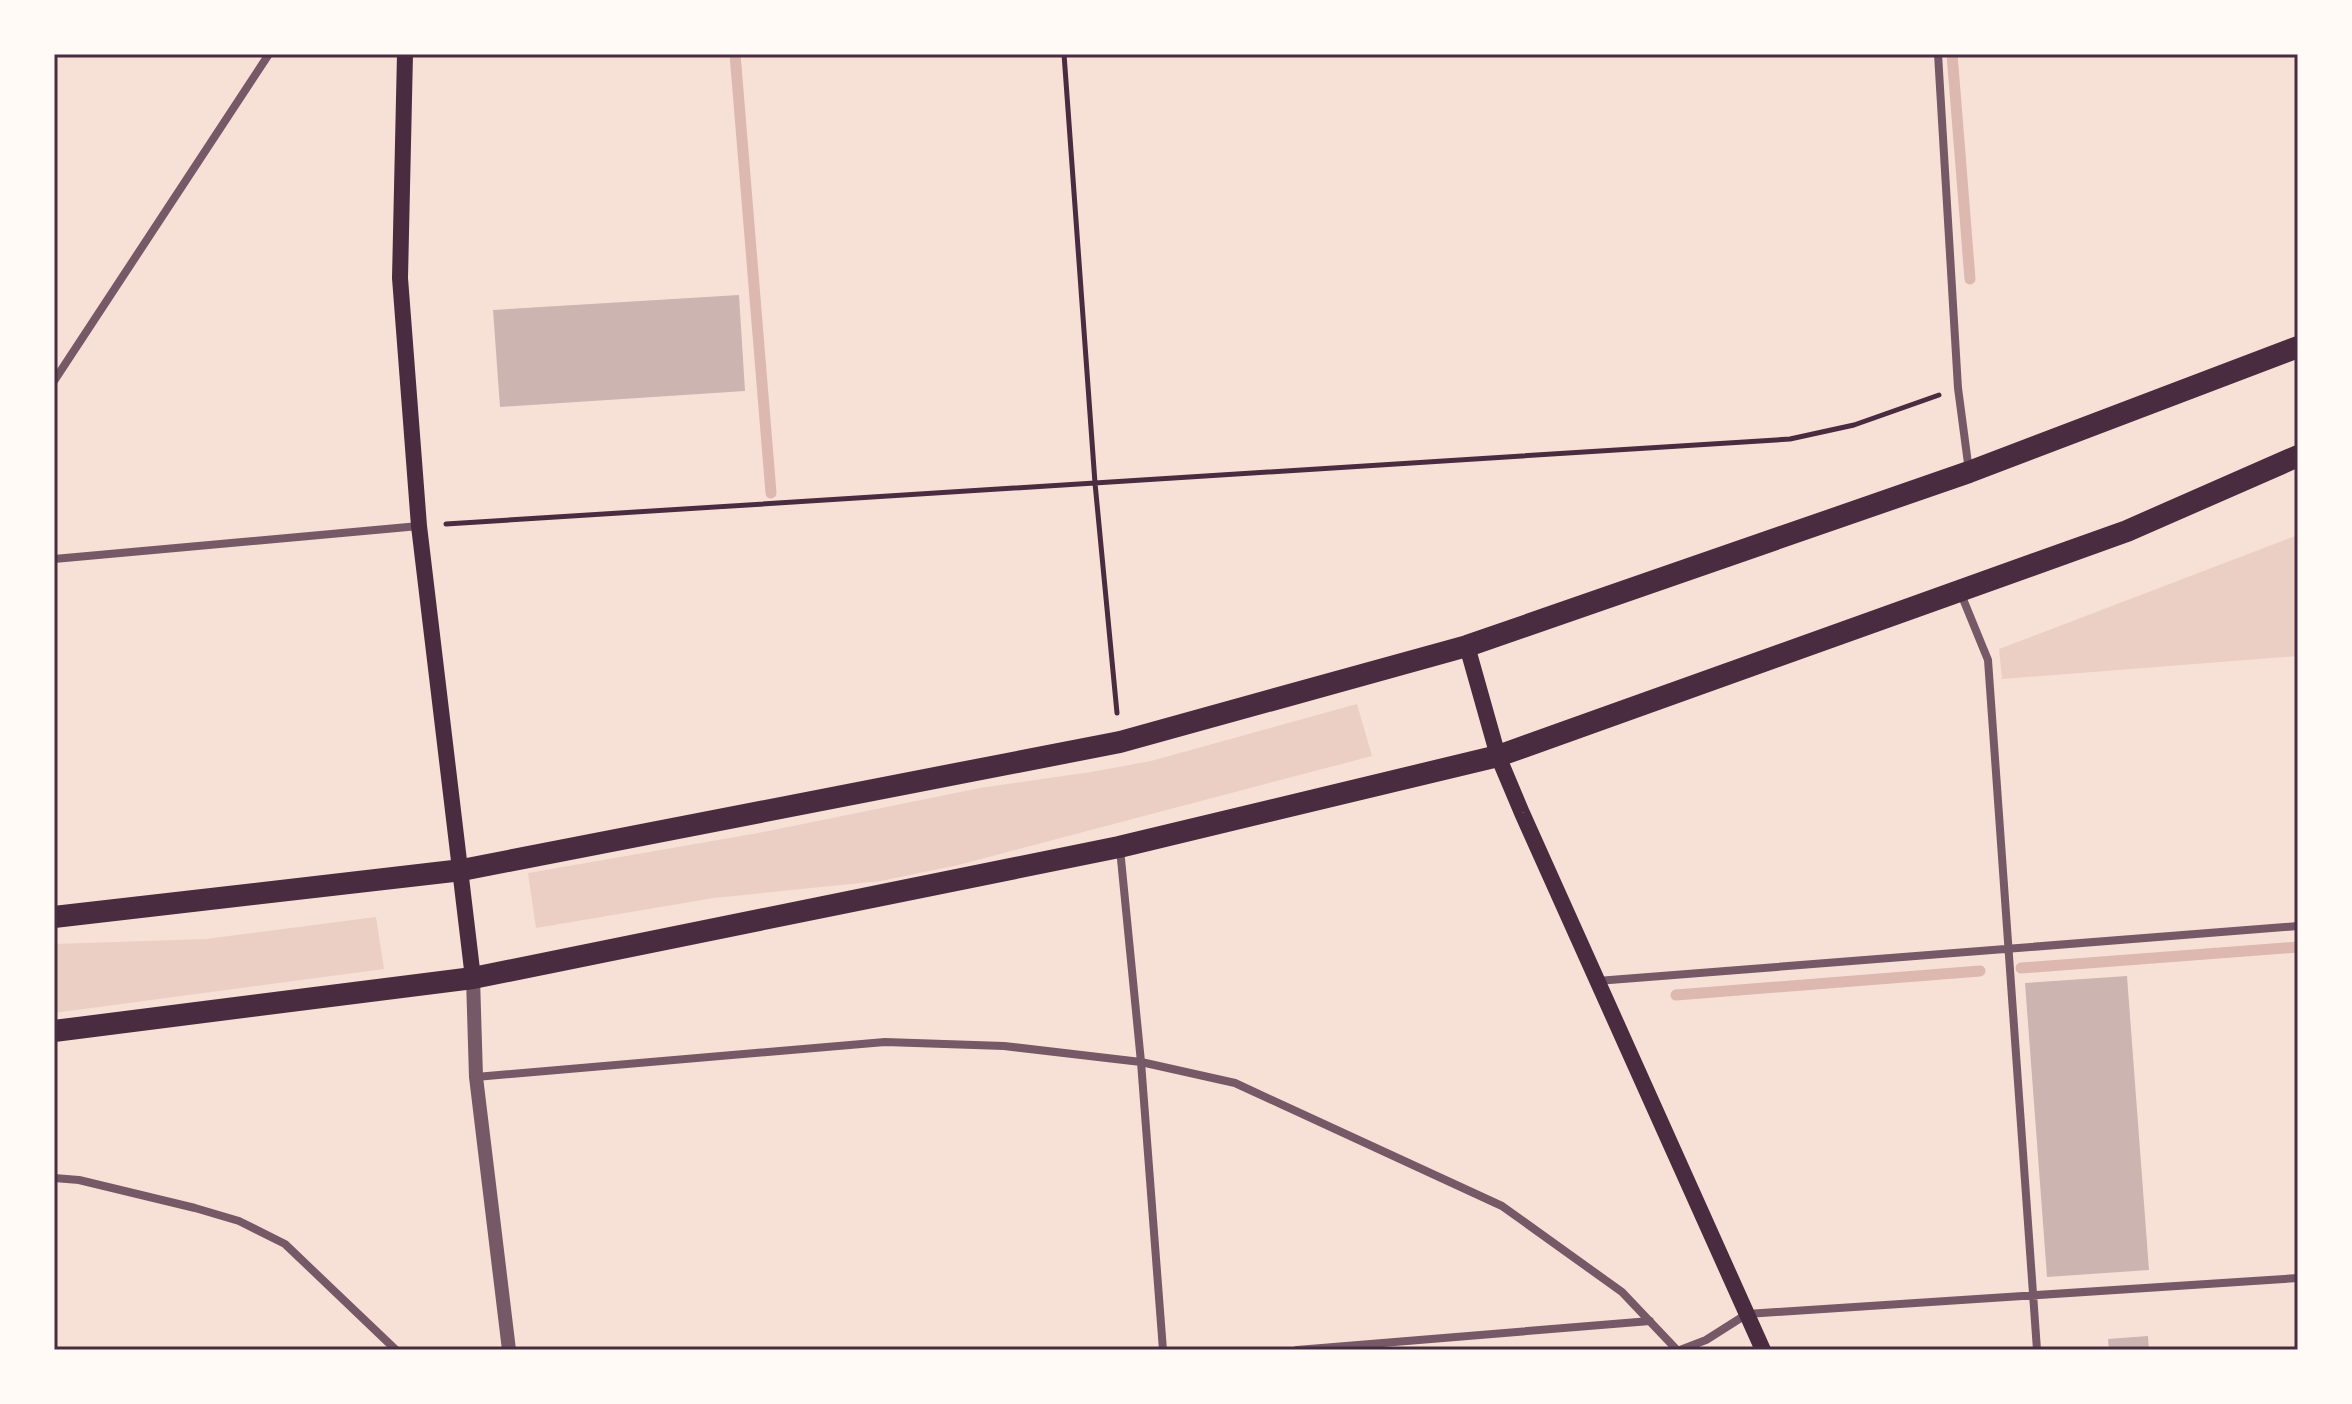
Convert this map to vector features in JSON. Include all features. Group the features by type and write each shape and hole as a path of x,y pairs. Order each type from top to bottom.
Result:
{"highway":[{"path":"54,917 462,870 1120,742 1467,646 1969,472 2298,347"},
{"path":"54,1031 473,978 1119,847 1498,756 2127,531 2298,456"}],"main road":[{"path":"405,54 400,278 419,526 473,978"},
{"path":"1467,646 1498,756 1763,1350"}],"street":[{"path":"54,381 269,54"},
{"path":"1938,54 1958,388 1969,472"},
{"path":"54,559 419,526"},
{"path":"1960,591 1988,660 2037,1350"},
{"path":"1119,847 1141,1062 1163,1350"},
{"path":"1596,981 2298,926"},
{"path":"473,978 476,1077 509,1350"},
{"path":"476,1077 885,1042 1004,1046 1141,1062 1235,1083 1502,1206 1622,1292 1678,1350 1706,1340 1747,1314 2298,1278"},
{"path":"54,1178 79,1180 180,1205 251,1227 285,1244 396,1350"},
{"path":"1297,1350 1650,1321"}],"path":[{"path":"1064,54 1095,483 1120,742"},
{"path":"419,526 1790,439 1854,425 1958,388"}],"shaded area":[{"path":"2298,535 2298,656 2002,679 1999,649"},
{"path":"1357,704 1372,756 958,865 881,881 714,898 536,928 528,873 758,833 980,788 1151,761"},
{"path":"376,917 384,969 54,1013 54,944 206,939"}],"building":[{"path":"739,295 745,391 500,407 493,310"},
{"path":"2127,976 2149,1270 2047,1277 2025,983"},
{"path":"2148,1336 2149,1350 2109,1350 2108,1339"}],"waterway":[{"path":"735,54 771,493"},
{"path":"1952,54 1970,279"},
{"path":"2021,968 2298,947"},
{"path":"1676,995 1980,971"}]}
